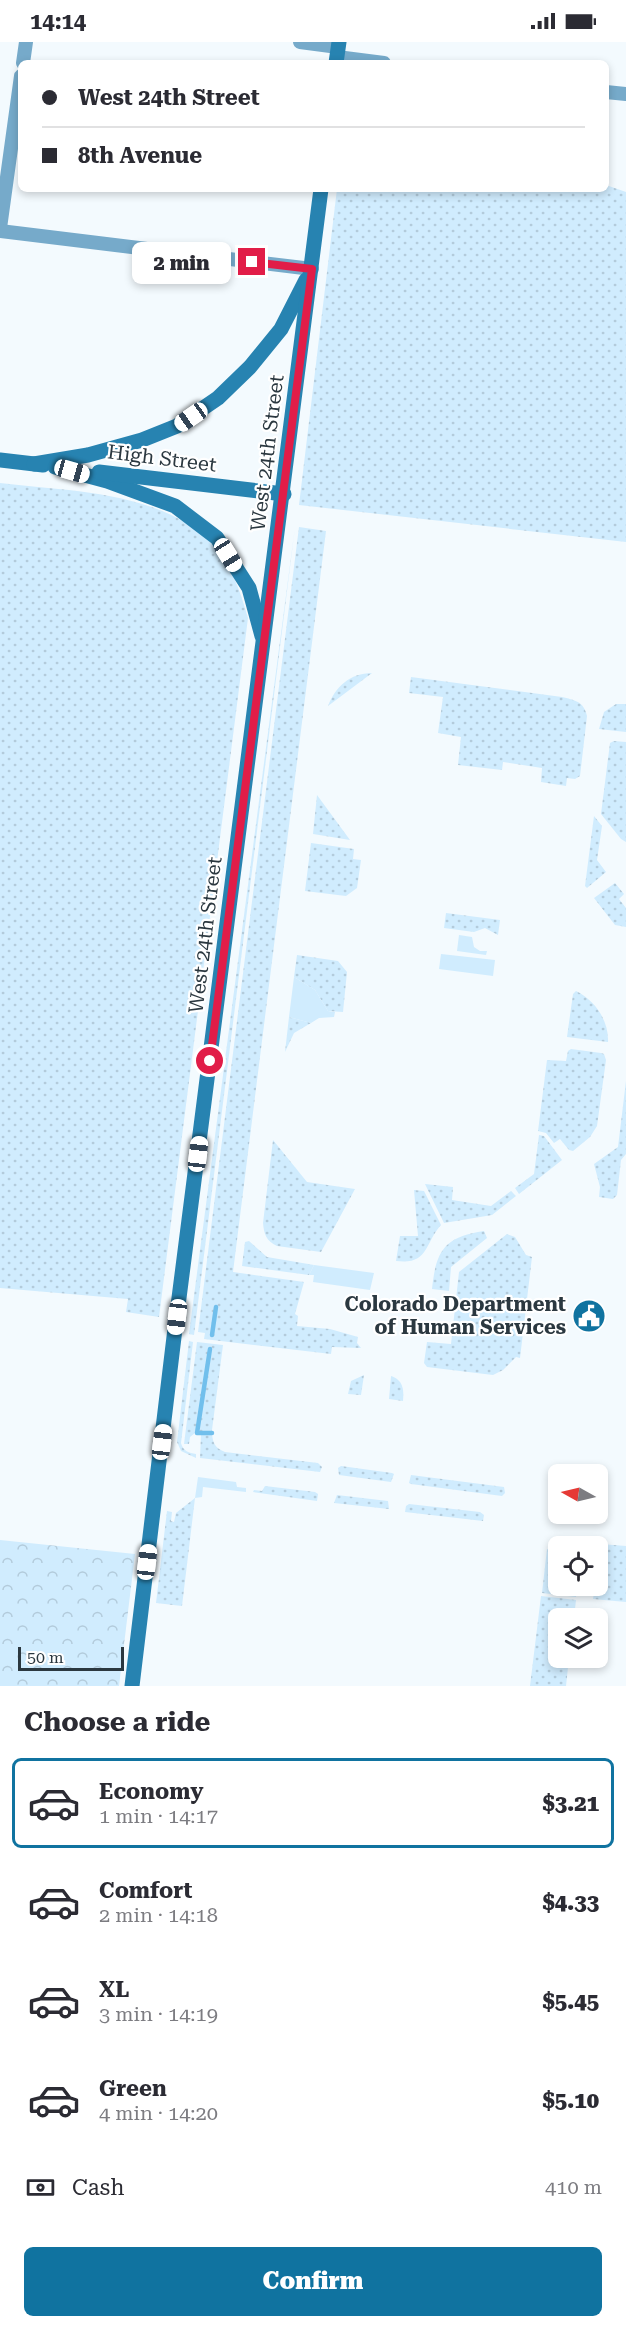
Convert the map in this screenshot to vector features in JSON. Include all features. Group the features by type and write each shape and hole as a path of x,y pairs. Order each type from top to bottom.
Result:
{"street":[{"path":"23,60 26,42"},
{"path":"300,42 371,60"},
{"path":"609,92 626,94"},
{"path":"18,98 0,229 312,269 281,329 250,368 218,398 177,426 142,440 88,455 34,464"},
{"name":"West 24th Street","path":"132,1686 321,192"},
{"name":"High Street","path":"0,460 284,494"},
{"path":"55,467 107,481 174,506 217,538 249,588 264,643"}],"green space":[{"path":"609,186 626,192 626,542 299,505 337,192 609,192"},
{"path":"0,483 110,496 165,512 188,524 209,541 223,558 238,587 248,618 159,1317 126,1312 128,1299 0,1288"},
{"path":"295,527 194,1335 189,1334"},
{"path":"299,527 326,531 233,1272 304,1282 295,1314 298,1316 297,1326 330,1329 358,1337 357,1343 361,1348 332,1347 331,1354 204,1339 205,1333 198,1332"},
{"path":"372,673 328,706 344,682 357,675"},
{"path":"411,677 562,697 578,702 584,707 587,716 580,776 575,779 567,778 566,786 541,782 542,768 503,762 502,770 458,765 461,737 438,733 443,697 409,693"},
{"path":"616,704 626,704 626,732 599,729 604,712"},
{"path":"626,742 626,842 601,814 610,743"},
{"path":"317,795 350,840 313,834"},
{"path":"594,816 602,826 597,860 606,872 587,888 585,886"},
{"path":"311,843 354,849 353,859 361,860 357,888 346,896 305,891"},
{"path":"615,883 624,894 619,899 626,908 626,927 615,925 594,898"},
{"path":"446,913 500,920 498,935 485,928 474,932 444,928"},
{"path":"459,935 472,937 474,947 480,951 487,951 486,955 457,951"},
{"path":"441,954 495,960 493,976 439,969"},
{"path":"297,955 338,961 347,972 343,1012 328,1011 315,990 294,977"},
{"path":"294,977 315,990 328,1011 335,1012 334,1017 319,1018 311,1023 289,1017"},
{"path":"576,991 600,1012 606,1026 608,1042 567,1037 573,994"},
{"path":"289,1017 311,1023 294,1033 285,1052"},
{"path":"571,1049 601,1053 604,1054 606,1060 597,1126 590,1137 573,1151 569,1150 560,1139 554,1143 546,1133 538,1131 547,1060 566,1061 568,1051"},
{"path":"626,1081 626,1154 621,1160 617,1195 613,1199 599,1197 600,1187 594,1164 618,1147"},
{"path":"539,1135 544,1136 562,1160 519,1194 515,1188 534,1174"},
{"path":"273,1140 307,1182 355,1189 321,1252 277,1246 270,1242 265,1234 263,1223"},
{"path":"425,1184 453,1187 452,1200 491,1206 511,1191 516,1196 492,1215 444,1223"},
{"path":"414,1190 424,1191 441,1225 424,1252 415,1260 396,1261 400,1236 418,1236"},
{"path":"484,1231 487,1238 451,1267 449,1291 432,1289 436,1265 444,1248 459,1237"},
{"path":"507,1234 515,1237 526,1255 532,1257 520,1358 516,1357 503,1370 493,1375 427,1367 424,1363 427,1342 451,1344 459,1272"},
{"path":"249,1241 267,1257 314,1265 309,1275 242,1266 245,1242"},
{"path":"314,1265 374,1273 370,1290 313,1282 314,1275 309,1275"},
{"path":"189,1341 193,1342 181,1443 187,1451 196,1454 196,1458 181,1451 177,1442"},
{"path":"197,1342 223,1345 212,1430 216,1446 225,1452 318,1463 322,1467 320,1472 200,1458 201,1434 195,1433 190,1437 189,1444 184,1444"},
{"path":"364,1375 361,1395 348,1394 351,1381"},
{"path":"391,1376 402,1386 403,1401 389,1399"},
{"path":"341,1466 394,1474 391,1482 339,1475 338,1468"},
{"path":"411,1475 504,1487 505,1493 502,1496 411,1484 409,1483"},
{"path":"198,1477 236,1482 237,1487 246,1488 246,1492 203,1487 202,1497 195,1498"},
{"path":"265,1486 315,1492 318,1494 317,1501 253,1492 254,1490 262,1491"},
{"path":"337,1495 388,1501 389,1509 334,1503"},
{"path":"195,1498 182,1606 156,1603 167,1511 172,1512 171,1521 174,1522 176,1513"},
{"path":"409,1504 480,1512 484,1515 483,1521 405,1512"},
{"path":"0,1540 135,1554 119,1686 0,1686"},
{"path":"608,1545 626,1546 626,1602 593,1599 593,1596 608,1596"},
{"path":"547,1549 548,1549 548,1594 542,1593"},
{"path":"541,1596 576,1600 575,1608 548,1608 548,1668 568,1668 566,1686 530,1686"}],"waterway":[{"path":"212,1335 216,1307"},
{"path":"210,1349 197,1433 212,1433"}],"place":[{"name":"Colorado Department of Human Services","path":"589,1316"}],"route":[{"path":"210,1061 312,269 252,262"}]}
